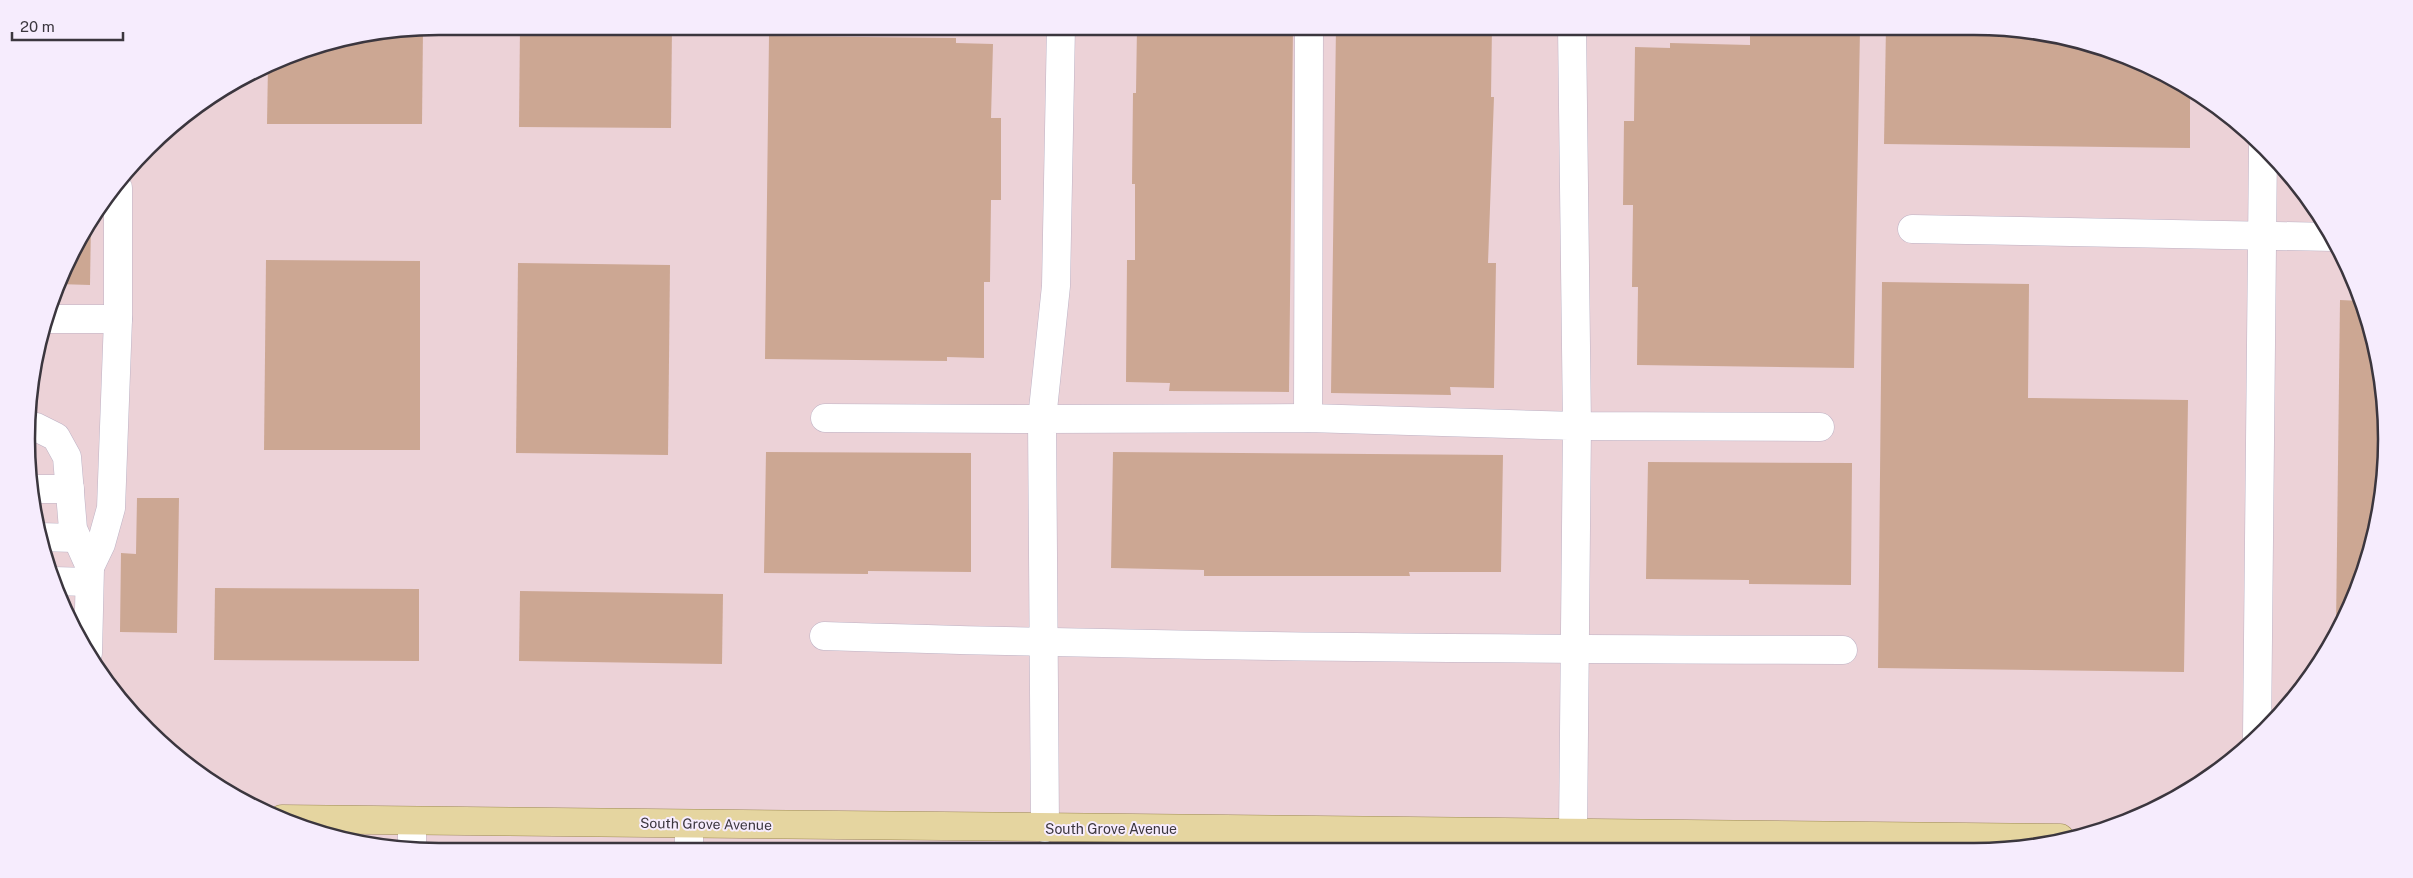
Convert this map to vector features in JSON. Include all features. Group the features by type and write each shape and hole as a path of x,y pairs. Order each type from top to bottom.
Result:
{"main road":[{"name":"South Grove Avenue","path":"302,819 1044,828 1321,840 1573,834 1857,843 2034,839"}],"street":[{"path":"1044,828 1042,419 1056,286 1061,35"},
{"path":"1308,418 1309,35"},
{"path":"1572,35 1577,426 1573,834"},
{"path":"2257,728 2263,156"},
{"path":"87,636 90,574 111,508 118,318 118,193"},
{"path":"1912,229 2324,237"},
{"path":"53,319 118,318"},
{"path":"825,418 1308,418 1577,426 1820,427"},
{"path":"36,426 56,437 67,457 75,538 90,574"},
{"path":"38,489 70,489"},
{"path":"47,537 75,538"},
{"path":"60,580 90,574"},
{"path":"824,636 1044,643 1843,650"},
{"path":"412,821 412,842"},
{"path":"689,824 689,843"}],"shaded area":[{"path":"439,35 1974,35 2024,38 2107,57 2153,77 2176,89 2220,118 2260,153 2295,193 2310,215 2324,237 2347,284 2364,334 2375,386 2377,413 2378,439 2375,492 2357,569 2324,641 2295,685 2260,725 2220,760 2198,775 2176,789 2129,812 2079,829 2027,840 1974,843 439,843 386,840 334,829 284,812 237,789 193,760 173,743 153,725 118,685 89,641 66,594 49,544 38,492 36,465 35,439 38,386 56,309 89,237 118,193 135,173 153,153 193,118 237,89 260,77 309,56 334,49 386,38"}],"building":[{"path":"520,35 672,35 671,128 519,127"},
{"path":"1137,35 1293,35 1289,392 1169,391 1170,383 1126,382 1127,260 1135,260 1135,184 1132,184 1133,93 1136,93"},
{"path":"1336,35 1492,35 1491,97 1494,97 1488,263 1496,263 1494,388 1450,387 1451,395 1331,393"},
{"path":"1750,35 1860,35 1854,368 1637,365 1638,287 1632,287 1633,205 1623,205 1624,121 1634,121 1635,47 1670,48 1670,43 1750,45"},
{"path":"1886,35 2000,36 2027,38 2053,43 2104,56 2129,66 2190,98 2190,148 1884,144"},
{"path":"423,36 422,124 267,124 268,73 309,56 334,49 386,38"},
{"path":"769,36 956,38 956,43 993,44 991,118 1001,118 1001,200 991,200 990,282 984,282 984,358 947,357 947,361 765,359"},
{"path":"91,234 90,285 66,284"},
{"path":"266,260 420,261 420,450 264,450"},
{"path":"518,263 670,265 668,455 516,453"},
{"path":"1882,282 2029,284 2028,398 2188,400 2184,672 1878,668"},
{"path":"2340,300 2354,301 2364,334 2375,386 2378,439 2375,492 2364,544 2357,569 2336,618"},
{"path":"766,452 971,453 971,572 868,571 868,574 764,573"},
{"path":"1113,452 1503,455 1501,572 1409,572 1410,576 1204,576 1204,570 1111,568"},
{"path":"1648,462 1852,463 1851,585 1749,584 1749,580 1646,579"},
{"path":"137,498 179,498 177,633 120,632 121,553 136,554"},
{"path":"215,588 419,589 419,661 214,660"},
{"path":"520,591 723,594 722,664 519,661"}]}
